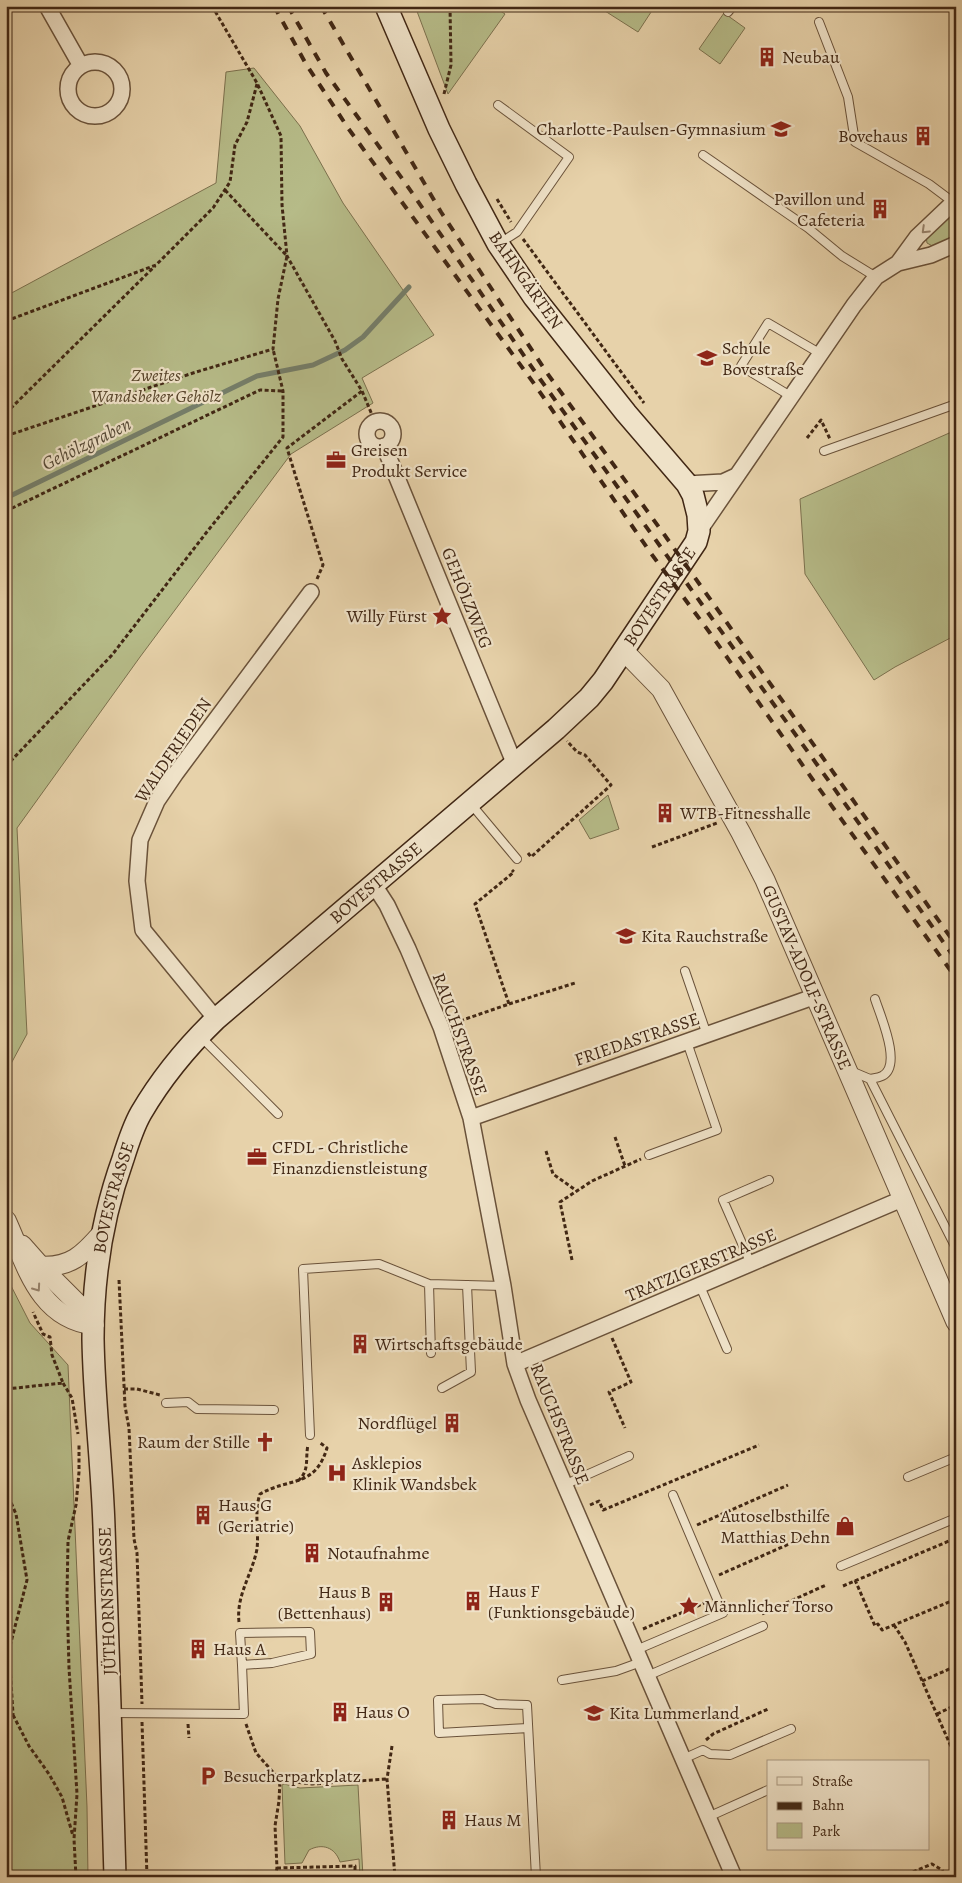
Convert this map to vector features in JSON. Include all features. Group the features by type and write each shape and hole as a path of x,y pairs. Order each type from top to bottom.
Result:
{"main road":[{"name":"BAHNGÄRTEN","path":"386,6 440,129 466,184 498,244 534,297 626,413 687,484 696,503 699,531"},
{"name":"BOVESTRASSE","path":"94,1325 96,1278 102,1233 114,1182 140,1115 173,1065 216,1019 556,729 589,698 696,542 699,531"},
{"name":"JÜTHORNSTRASSE","path":"94,1325 102,1476 115,1877"}],"street":[{"path":"48,6 81,66"},
{"name":"BOVESTRASSE","path":"898,263 917,237 955,201"},
{"name":"BOVESTRASSE","path":"699,531 854,305 876,277 898,263 931,255 956,244"},
{"name":"GEHÖLZWEG","path":"375,422 367,431 369,442 374,446 384,446 514,765"},
{"path":"687,484 723,482 736,476"},
{"name":"WALDFRIEDEN","path":"216,1019 143,930 138,881 140,840 157,801 176,773 312,592"},
{"name":"GUSTAV-ADOLF-STRASSE","path":"623,650 661,689 765,880 956,1322"},
{"name":"RAUCHSTRASSE","path":"374,885 387,905 408,949 441,1027 471,1118 503,1286 515,1364 528,1400 734,1877"},
{"name":"FRIEDASTRASSE","path":"471,1118 816,996"},
{"name":"TRATZIGERSTRASSE","path":"515,1364 902,1199"},
{"path":"8,1224 40,1266 80,1306 94,1325"},
{"path":"8,1224 29,1276 49,1303 66,1316 94,1325"},
{"path":"40,1266 58,1266 75,1260 102,1233"}],"lane":[{"path":"819,22 848,97 855,142 955,201"},
{"path":"498,106 569,157 517,232 498,244"},
{"path":"704,155 808,228 842,256 876,277"},
{"path":"792,397 741,366 768,323 821,354"},
{"path":"824,451 956,404"},
{"path":"470,803 517,859"},
{"path":"685,971 707,1035"},
{"path":"847,1070 870,1079 882,1076 888,1070 891,1061 890,1046 875,999"},
{"path":"199,1035 278,1114"},
{"path":"649,1155 717,1130 687,1042"},
{"path":"870,1079 956,1248"},
{"path":"750,1264 722,1200 769,1180"},
{"path":"310,1435 303,1268 379,1264 429,1284 503,1286"},
{"path":"429,1284 432,1353"},
{"path":"442,1388 471,1372 467,1285"},
{"path":"700,1286 727,1349"},
{"path":"166,1403 188,1402 197,1409 274,1410"},
{"path":"564,1485 629,1456"},
{"path":"908,1477 956,1457"},
{"path":"641,1663 723,1613 673,1495"},
{"path":"841,1566 956,1518"},
{"path":"562,1680 616,1671 763,1626"},
{"path":"111,1713 244,1714 240,1633 310,1632 311,1654 272,1663 242,1665"},
{"path":"528,1728 440,1733 438,1700 482,1699 496,1704 527,1705 536,1877"},
{"path":"682,1759 703,1750 710,1754 730,1755 792,1729"},
{"path":"708,1817 767,1790"}],"path":[{"path":"212,6 257,83 281,136 282,205 287,256 278,300 273,349 283,390 283,437 323,565 312,592"},
{"path":"444,94 451,65 450,6"},
{"path":"6,413 213,208 230,182 236,145 247,122 257,83"},
{"path":"441,86 448,101"},
{"path":"225,190 287,256 335,341 342,359 362,391 375,422"},
{"path":"492,192 517,232 650,411"},
{"path":"6,321 156,265"},
{"path":"6,436 194,373 273,349"},
{"path":"6,511 260,390 283,390"},
{"path":"287,448 362,391"},
{"path":"807,438 821,420 833,447"},
{"path":"6,766 112,655 283,437"},
{"path":"525,850 531,857 611,785 585,755 577,752 556,729"},
{"path":"652,847 709,827 731,816"},
{"path":"508,865 514,872 475,904 509,1004"},
{"path":"441,1027 575,983"},
{"path":"615,1137 625,1166"},
{"path":"546,1151 553,1174 577,1191"},
{"path":"572,1260 560,1202 592,1181 649,1155"},
{"path":"120,1280 125,1406 129,1428 134,1539 137,1553 147,1877"},
{"path":"607,1326 631,1382 609,1392 625,1428"},
{"path":"50,1337 52,1355 72,1398 78,1437 79,1472 76,1505 68,1541 69,1668 77,1794 74,1839 76,1877"},
{"path":"6,1389 63,1382"},
{"path":"124,1389 137,1389 161,1396 166,1403"},
{"path":"240,1633 238,1603 256,1550 257,1502 260,1494 298,1481 311,1476 319,1468 327,1448 310,1435 307,1451 307,1468 298,1481"},
{"path":"575,1511 599,1501 603,1510 759,1445"},
{"path":"688,1529 788,1485"},
{"path":"6,1491 16,1514 27,1580 9,1650 13,1714 29,1746 50,1774 62,1796 74,1839"},
{"path":"709,1580 807,1536"},
{"path":"843,1586 956,1538"},
{"path":"855,1580 875,1626 878,1624 882,1630 956,1599"},
{"path":"756,1617 826,1585"},
{"path":"629,1635 716,1598"},
{"path":"894,1625 905,1642 956,1758"},
{"path":"922,1681 956,1666"},
{"path":"937,1714 956,1705"},
{"path":"703,1750 704,1742 713,1734 768,1709"},
{"path":"6,1731 13,1714"},
{"path":"244,1714 256,1753 280,1780 319,1784 387,1779"},
{"path":"392,1746 387,1779 395,1877"},
{"path":"275,1877 277,1868 275,1826 280,1780"},
{"path":"901,1877 932,1864 942,1870 945,1877"},
{"path":"277,1868 355,1866 355,1877"}],"green space":[{"path":"415,6 493,6 505,14 448,94"},
{"path":"608,6 655,6 638,32 605,11"},
{"path":"724,13 745,28 720,64 699,49"},
{"name":"Zweites Wandsbeker Gehölz","path":"254,68 300,126 343,203 434,335 362,378 373,403 291,454 140,657 17,828 27,1034 6,1073 6,296 216,183 226,72"},
{"path":"956,209 956,238 936,248 927,243 926,236"},
{"path":"956,430 956,635 874,680 805,574 800,499"},
{"path":"608,795 619,829 590,839 579,820"},
{"path":"6,1276 30,1323 68,1365 87,1807 88,1877 6,1877"},
{"path":"282,1785 300,1788 358,1785 363,1877 360,1877 359,1859 340,1862 335,1853 323,1847 309,1850 302,1863 285,1864"}],"waterway":[{"name":"Gehölzgraben","path":"6,498 257,376 313,365 345,350 363,337 409,287"}],"railway":[{"path":"274,6 306,64 348,128 535,385 650,552 956,978"},
{"path":"288,6 326,73 406,184 540,379 956,960"},
{"path":"321,6 441,212 547,373 956,945"}],"place":[{"name":"Neubau","path":"767,57"},
{"name":"Charlotte-Paulsen-Gymnasium","path":"781,129"},
{"name":"Bovehaus","path":"923,136"},
{"name":"Pavillon und Cafeteria","path":"880,209"},
{"name":"Schule Bovestraße","path":"707,358"},
{"name":"Greisen Produkt Service","path":"336,460"},
{"name":"Willy Fürst","path":"442,616"},
{"name":"WTB-Fitnesshalle","path":"665,813"},
{"name":"Kita Rauchstraße","path":"626,936"},
{"name":"CFDL - Christliche Finanzdienstleistung","path":"257,1157"},
{"name":"Wirtschaftsgebäude","path":"360,1344"},
{"name":"Nordflügel","path":"452,1423"},
{"name":"Raum der Stille","path":"265,1442"},
{"name":"Asklepios Klinik Wandsbek","path":"337,1473"},
{"name":"Haus G (Geriatrie)","path":"203,1515"},
{"name":"Autoselbsthilfe Matthias Dehn","path":"845,1526"},
{"name":"Notaufnahme","path":"312,1553"},
{"name":"Haus F (Funktionsgebäude)","path":"473,1601"},
{"name":"Haus B (Bettenhaus)","path":"386,1602"},
{"name":"Männlicher Torso","path":"689,1606"},
{"name":"Haus A","path":"198,1649"},
{"name":"Haus O","path":"340,1712"},
{"name":"Kita Lummerland","path":"594,1713"},
{"name":"Besucherparkplatz","path":"208,1776"},
{"name":"Haus M","path":"449,1820"}]}
